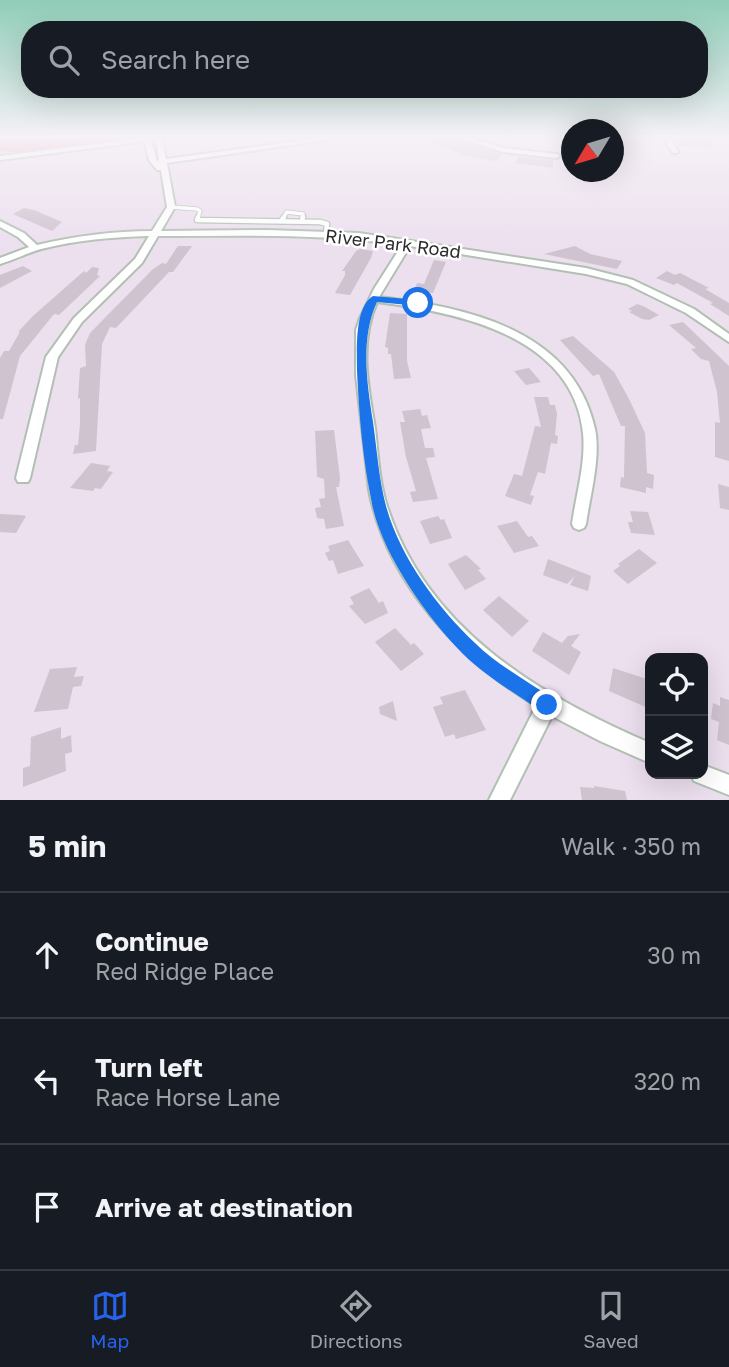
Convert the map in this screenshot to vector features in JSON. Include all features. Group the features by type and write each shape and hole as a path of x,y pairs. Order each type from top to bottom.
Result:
{"street":[{"path":"23,478 52,357 78,320 139,261 157,233 171,207 165,175"},
{"path":"0,224 21,235 35,248"},
{"name":"River Park Road","path":"0,261 35,248 84,238 157,233 326,234 586,271 629,282 690,311 729,340"},
{"path":"407,244 373,299 364,320 361,341 364,400 379,506 395,548 429,603 470,650 547,705 645,751"},
{"path":"373,299 418,303 490,322 531,344 567,377 577,392 590,432 579,524"},
{"path":"499,800 547,705"},
{"path":"708,777 729,785"}],"lane":[{"path":"171,207 197,209 200,211 197,220 324,223 328,227 326,234"},
{"path":"281,221 288,212 300,212 303,214 302,221"}],"building":[{"path":"24,208 62,222 52,231 13,214"},
{"path":"178,246 192,246 173,272 169,272 116,328 110,327 102,344 96,451 73,454 75,445 78,445 80,424 80,368 86,366 85,345 90,333 153,269 162,263 166,264"},
{"path":"575,246 590,254 622,261 617,269 544,254"},
{"path":"360,249 373,251 350,295 335,293 345,275 345,271 342,271"},
{"path":"434,260 446,262 433,293 414,291 417,283 424,284"},
{"path":"23,266 32,271 0,288 0,275"},
{"path":"92,267 99,268 97,275 100,276 59,315 54,314 20,356 3,419 0,419 0,358 4,351 9,351 18,332 33,316"},
{"path":"667,271 675,275 680,273 709,288 705,289 729,303 729,316 710,304 713,303 677,283 674,285 656,278"},
{"path":"637,304 659,315 649,320 629,312 632,311 628,309"},
{"path":"390,313 407,314 407,361 411,378 394,379 391,354 388,354 388,348 385,347"},
{"path":"683,322 729,366 729,461 715,457 715,422 720,423 717,392 709,361 701,359 691,349 696,348 669,325"},
{"path":"573,336 614,372 645,433 647,473 654,475 653,489 646,487 646,493 620,487 621,477 624,478 625,426 621,426 599,374 593,376 560,340"},
{"path":"529,368 541,382 526,385 514,371"},
{"path":"534,397 548,397 550,405 555,405 555,435 558,436 557,444 551,443 545,474 538,472 530,495 534,496 531,505 505,496 514,474 522,476 535,426 541,427"},
{"path":"420,409 422,416 427,415 431,428 421,429 425,448 433,448 435,457 426,458 438,499 413,502 410,492 416,491 400,422 405,422 402,411"},
{"path":"334,430 340,478 339,487 336,487 344,526 326,529 324,519 317,518 315,508 321,507 319,499 325,498 324,479 317,477 315,431"},
{"path":"91,463 110,466 107,471 113,472 101,489 95,488 93,491 70,488"},
{"path":"718,484 729,487 729,510 720,508"},
{"path":"630,511 648,512 655,535 631,533 628,522 633,522"},
{"path":"0,514 26,516 16,533 0,532"},
{"path":"438,516 441,520 444,519 452,538 430,544 420,521"},
{"path":"517,521 528,537 532,536 539,546 514,553 497,526"},
{"path":"348,540 364,566 338,574 333,560 329,561 325,553 330,551 328,546"},
{"path":"639,549 657,563 628,584 613,571 620,566 618,564"},
{"path":"466,555 481,569 478,570 486,579 465,590 448,564"},
{"path":"548,559 591,576 588,591 570,585 575,576 567,584 543,575"},
{"path":"369,588 379,603 383,601 388,613 365,624 349,606 354,604 350,597"},
{"path":"499,596 529,621 512,637 483,610"},
{"path":"395,628 424,654 401,671 375,642"},
{"path":"543,632 562,643 568,636 580,634 571,646 581,652 569,675 532,651"},
{"path":"77,667 74,677 84,676 81,686 73,687 68,709 34,712 50,669"},
{"path":"613,668 645,678 645,707 609,691"},
{"path":"465,690 486,730 456,739 454,734 445,737 433,707 443,704 440,697"},
{"path":"720,697 729,700 729,745 717,740 719,722 711,719 713,703 720,706"},
{"path":"393,701 397,721 380,714 379,707"},
{"path":"61,727 61,739 71,735 72,752 65,754 66,771 23,787 23,768 30,766 31,737"},
{"path":"594,786 625,791 627,800 582,800 580,787"}],"route":[{"path":"418,303 373,299 364,320 361,341 364,400 379,506 395,548 429,603 470,650 547,705"}]}
